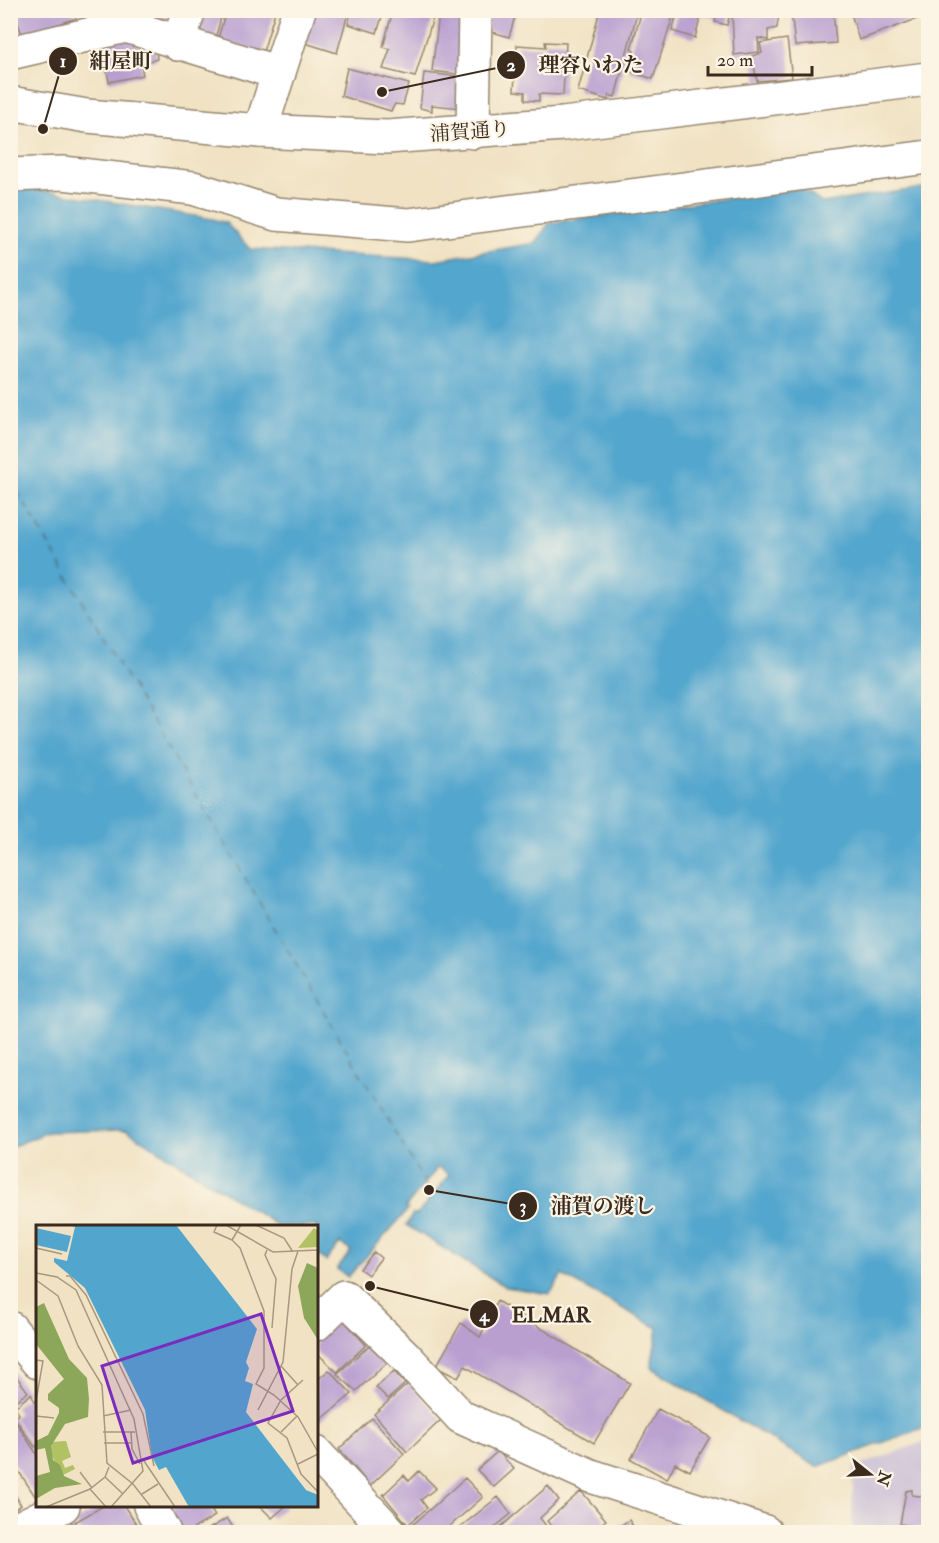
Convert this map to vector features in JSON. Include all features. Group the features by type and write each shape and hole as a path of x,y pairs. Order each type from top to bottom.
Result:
{"street":[{"path":"178,44 189,10"},
{"path":"260,130 299,10"},
{"path":"473,132 475,10"},
{"path":"10,53 126,26 178,44 279,73"},
{"name":"浦賀通り","path":"10,103 87,116 260,130 387,137 563,124 928,79"},
{"path":"10,175 63,173 181,187 276,214 408,225 928,157"},
{"path":"318,1322 344,1297 405,1356 460,1417 591,1476 765,1533"},
{"path":"10,1328 36,1360"},
{"path":"318,1455 390,1533"},
{"path":"11,1533 61,1507"},
{"path":"151,1507 164,1533"}],"shaded area":[{"path":"928,1440 928,1532 852,1532 853,1468"}],"water":[{"path":"10,185 213,219 226,223 250,249 435,260 536,243 549,223 801,188 822,203 928,187 928,1426 817,1467 651,1367 658,1328 562,1275 550,1294 506,1287 406,1225 413,1214 417,1215 449,1175 438,1167 406,1207 408,1210 348,1277 337,1269 351,1251 340,1243 326,1261 318,1255 318,1225 276,1225 127,1130 48,1132 11,1147"}],"building":[{"path":"13,10 73,10 76,18 23,37"},
{"path":"81,10 111,10 113,16 85,24"},
{"path":"151,10 173,10 170,20 148,16"},
{"path":"200,10 223,10 214,43 193,36"},
{"path":"226,10 275,12 262,55 217,42"},
{"path":"314,10 349,10 337,53 305,43"},
{"path":"352,10 384,10 377,33 348,24"},
{"path":"393,10 410,10 433,18 415,77 383,69 390,49 383,47"},
{"path":"491,10 517,10 509,37 486,30"},
{"path":"600,10 638,10 615,97 609,95 608,100 578,91"},
{"path":"642,10 675,10 653,79 629,71 634,51 631,49"},
{"path":"678,10 731,10 727,25 715,22 716,18 701,15 695,38 672,31"},
{"path":"791,10 833,10 836,43 795,46"},
{"path":"850,10 928,10 928,15 859,40"},
{"path":"779,13 777,28 768,30 768,40 758,38 759,52 734,55 732,14"},
{"path":"439,14 465,18 465,75 432,71"},
{"path":"135,37 138,47 155,42 157,59 141,64 143,75 109,82 102,43"},
{"path":"787,39 792,78 757,81 752,56 762,53 760,43"},
{"path":"545,42 566,43 563,95 539,94 539,101 525,100 525,92 514,91 517,45 546,47"},
{"path":"347,68 409,84 403,105 395,104 391,111 341,96"},
{"path":"424,73 465,77 461,108 432,105 432,111 420,108"},
{"path":"374,1252 381,1258 368,1275 360,1269"},
{"path":"497,1301 630,1383 594,1443 465,1366 458,1378 436,1367 461,1323 480,1337"},
{"path":"340,1316 366,1345 337,1372 318,1354 318,1335"},
{"path":"372,1343 388,1362 356,1391 337,1374"},
{"path":"10,1368 28,1392 10,1405"},
{"path":"329,1370 352,1394 318,1422 318,1379"},
{"path":"394,1371 405,1384 388,1399 376,1387"},
{"path":"409,1383 442,1419 407,1452 374,1414"},
{"path":"31,1394 36,1401 35,1447 14,1417 19,1414 15,1407"},
{"path":"658,1409 710,1437 690,1471 675,1463 667,1479 631,1459"},
{"path":"10,1413 36,1453 36,1495 35,1496 10,1458"},
{"path":"372,1418 404,1454 370,1486 339,1449"},
{"path":"498,1451 514,1469 494,1487 477,1470"},
{"path":"419,1471 436,1488 421,1500 427,1508 408,1525 383,1495 404,1475 409,1481"},
{"path":"465,1478 483,1497 443,1532 413,1532 409,1528"},
{"path":"548,1486 559,1500 540,1518 550,1531 495,1532"},
{"path":"12,1490 21,1505 10,1512 10,1491"},
{"path":"912,1490 912,1495 928,1497 928,1528 900,1524 906,1491"},
{"path":"581,1491 606,1520 591,1532 557,1532 547,1521"},
{"path":"498,1497 511,1514 489,1532 454,1532"},
{"path":"101,1507 125,1507 142,1532 81,1532 75,1522"},
{"path":"163,1507 210,1507 215,1516 188,1532 181,1532"},
{"path":"261,1507 285,1507 272,1518"},
{"path":"227,1518 236,1532 204,1532"},
{"path":"70,1519 78,1532 47,1532"},
{"path":"629,1520 637,1532 611,1532"}],"ferry route":[{"path":"10,479 429,1190"}],"place":[{"name":"理容いわた","path":"382,92"},
{"name":"紺屋町","path":"43,129"},
{"name":"浦賀の渡し","path":"429,1190"},
{"name":"ELMAR","path":"370,1286"}]}
